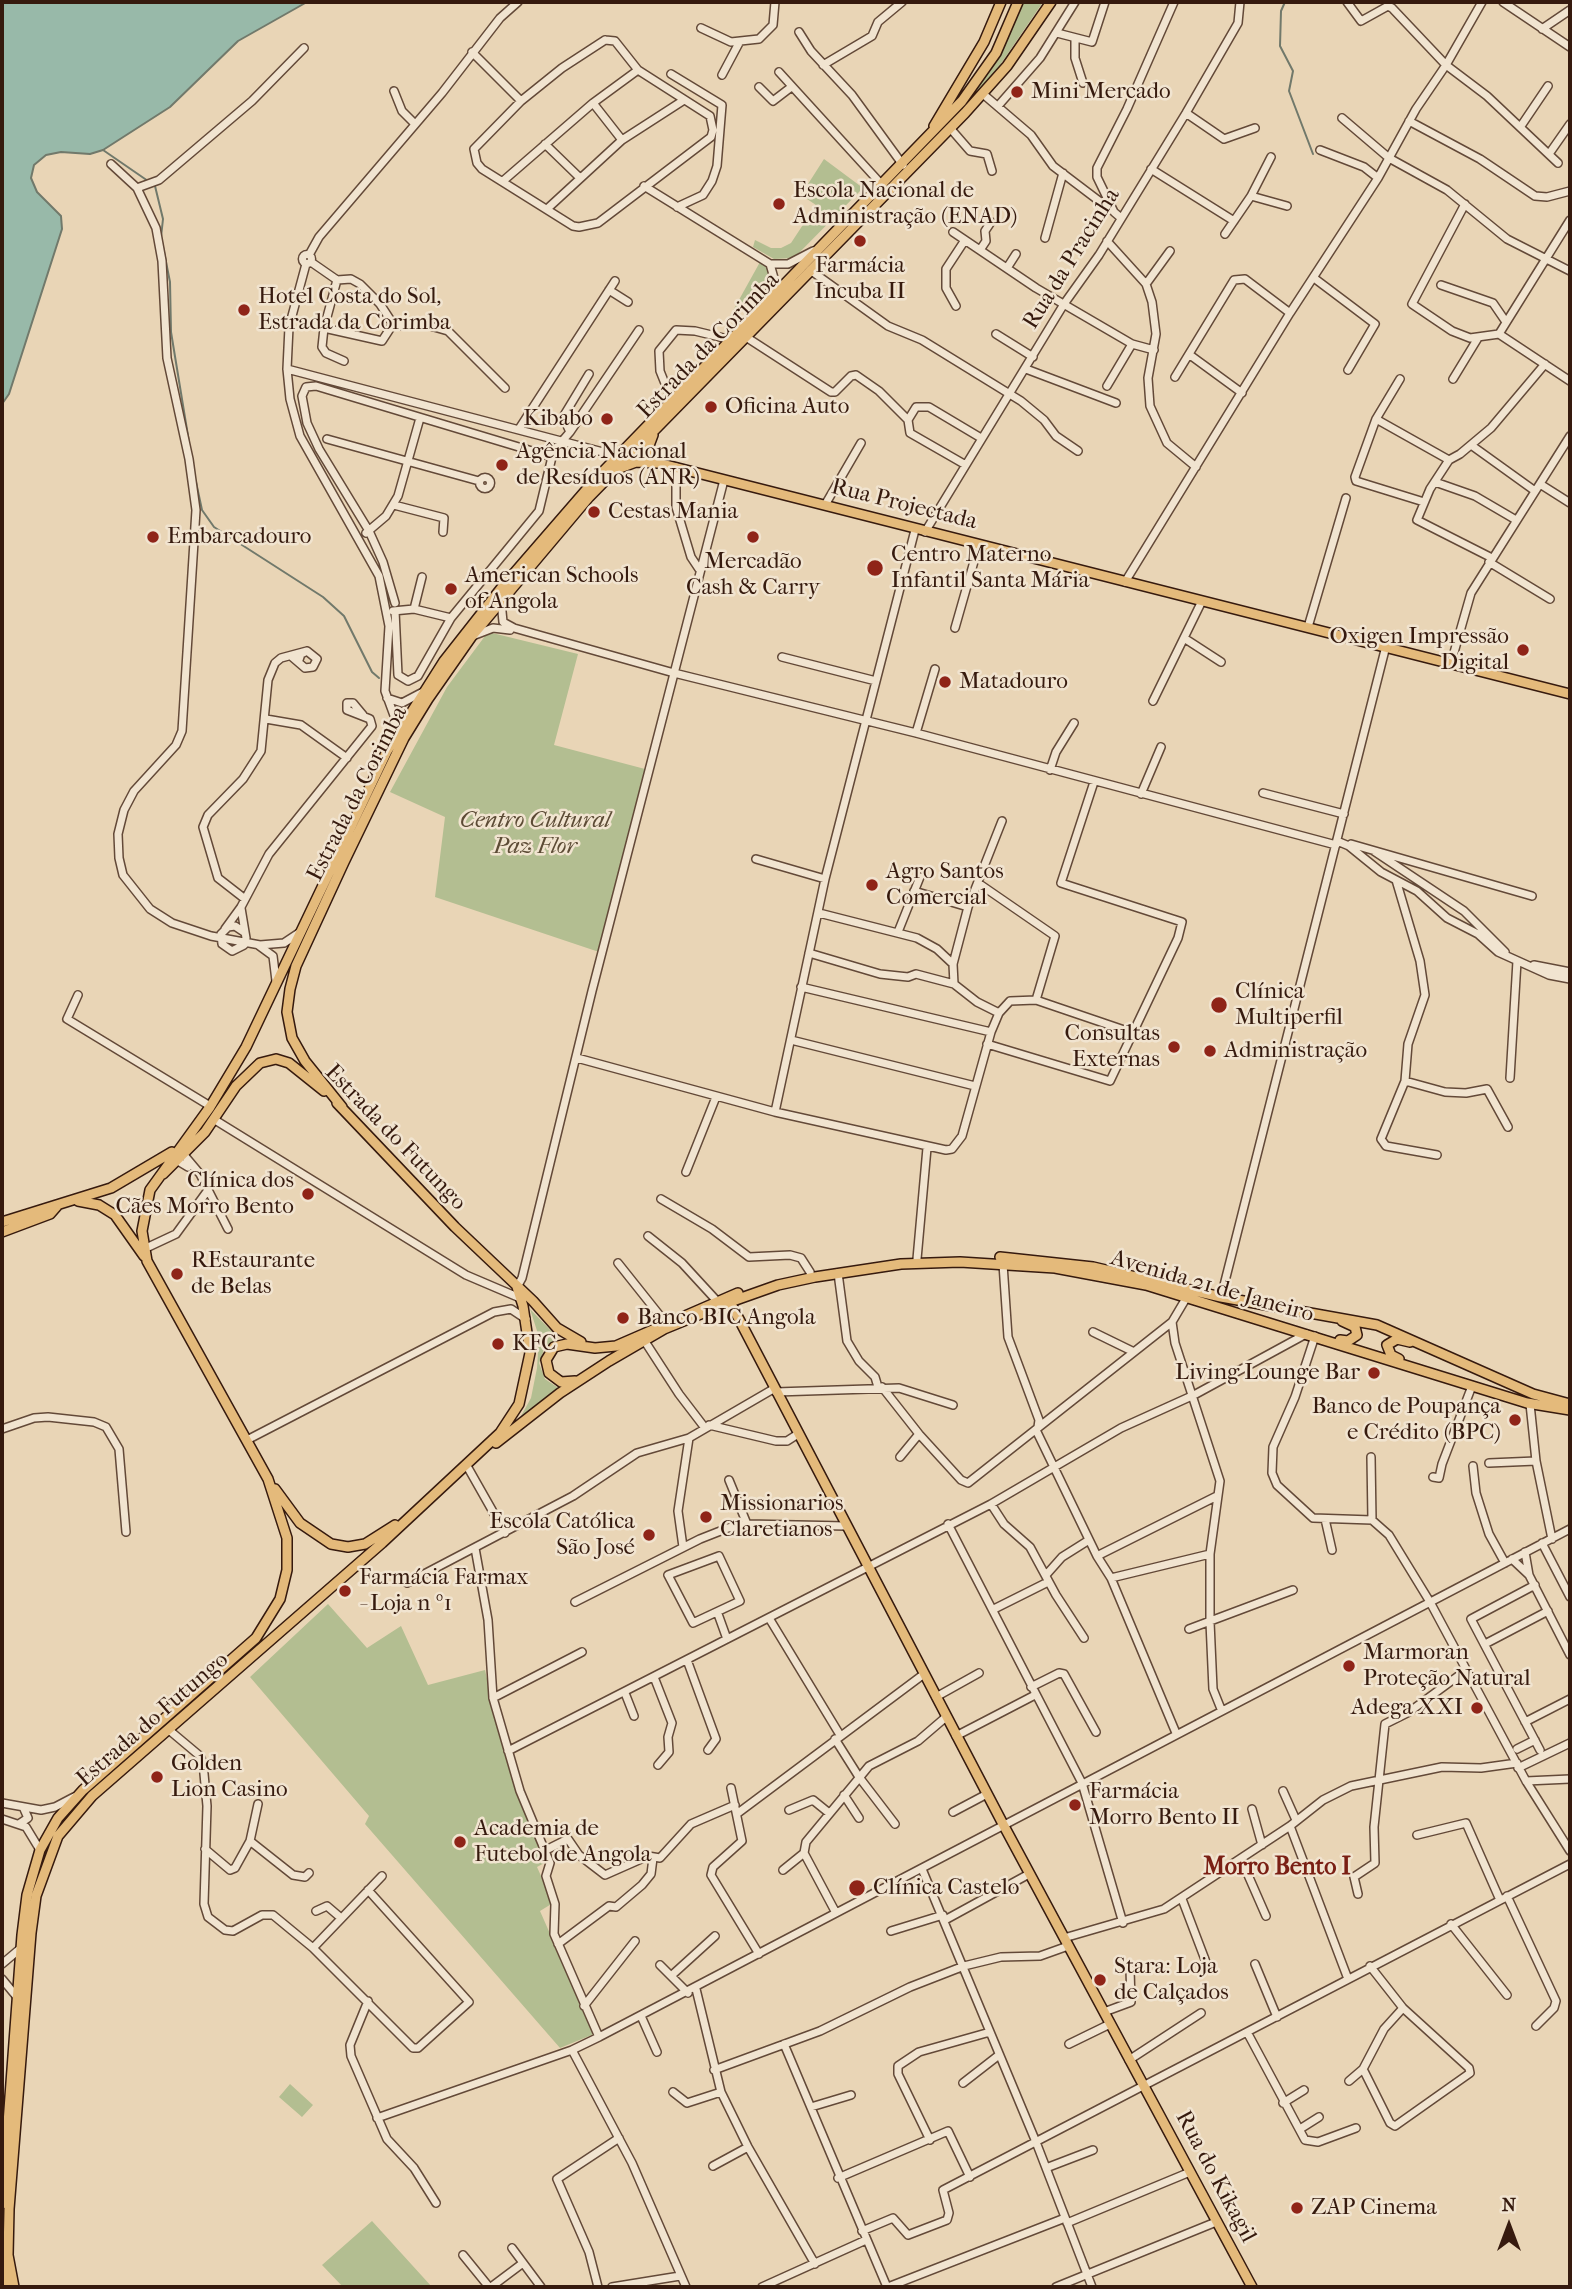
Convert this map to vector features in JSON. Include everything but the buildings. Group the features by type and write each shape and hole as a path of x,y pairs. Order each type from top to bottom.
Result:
{"main road":[{"name":"Estrada da Corimba","path":"927,140 984,42 1001,2"},
{"name":"Estrada da Corimba","path":"276,983 399,729 421,693 503,586 618,456 927,140 984,73 1018,2"},
{"name":"Estrada da Corimba","path":"342,1107 306,1061 292,1038 287,1012 292,980 344,862 404,738 472,636 615,471 984,94 1022,47 1051,2"},
{"path":"657,427 647,451 654,460 662,464"},
{"name":"Rua Projectada","path":"615,471 636,462 676,467 1570,694"},
{"name":"Estrada do Futungo","path":"156,1180 180,1154 211,1106 246,1047 276,983"},
{"name":"Estrada do Futungo","path":"2,2204 7,2074 27,1895 40,1850 58,1818 83,1790 242,1652 274,1611 285,1586 289,1554 282,1520 268,1479 147,1261 142,1231 144,1210 156,1180 215,1120 244,1075 254,1066 269,1060 295,1066 342,1107 455,1227 567,1336 582,1343 607,1347"},
{"path":"2,1222 47,1206 76,1201 128,1181 180,1154"},
{"path":"76,1201 99,1205 115,1215 147,1261"},
{"path":"2,1232 50,1214 57,1206"},
{"name":"Avenida 21 de Janeiro","path":"607,1347 629,1341 716,1300 810,1272 917,1259 971,1257 1048,1261 1130,1274 1221,1297 1377,1325 1422,1342 1533,1394 1570,1404"},
{"name":"Avenida 21 de Janeiro","path":"467,1466 560,1393 644,1340 730,1302 778,1285 838,1273 901,1265 1003,1264 1094,1274 1188,1295 1531,1404 1570,1410"},
{"name":"Estrada do Futungo","path":"5,2283 36,1896 50,1853 67,1823 101,1788 467,1466 500,1433 519,1404 530,1353 526,1320 517,1287"},
{"path":"1237,1310 1344,1340 1352,1340 1357,1335 1352,1325 1336,1319 1245,1301"},
{"name":"Rua do Kikagil","path":"730,1302 1029,1874 1252,2287"},
{"path":"1468,1384 1396,1358 1387,1345 1391,1341 1403,1340 1470,1366"},
{"path":"607,1347 560,1344 551,1351 546,1364 552,1377 567,1383 609,1361"},
{"path":"268,1479 305,1528 326,1542 342,1547 374,1540 431,1498"},
{"name":"Estrada do Futungo","path":"2,2256 5,2283"}],"street":[{"path":"399,729 386,697 391,608 379,576 359,537 300,436 289,399 287,369 290,320 319,237 472,52 518,2"},
{"path":"701,27 720,38 738,43 759,39 769,32 775,18 775,2"},
{"path":"823,65 872,36 878,22 902,2"},
{"path":"998,106 1024,79 1057,33 1075,2"},
{"path":"1057,33 1092,42 1105,2"},
{"path":"1114,212 1099,182 1097,168 1127,109 1174,2"},
{"name":"Rua da Pracinha","path":"775,1112 825,879 876,681 920,531 1026,369 1064,304 1107,241 1186,113 1238,23 1240,2"},
{"path":"1347,2 1361,20 1390,7 1446,65 1521,126 1558,163"},
{"path":"1125,582 1290,313 1378,178 1409,121 1446,65 1482,2"},
{"path":"1503,2 1570,47"},
{"path":"1542,29 1570,10"},
{"path":"799,32 823,65 852,94 903,165"},
{"path":"605,40 615,41 638,70 710,116 714,121 711,137 598,223 588,227 573,226 482,169 477,163 474,149 521,101 562,68 605,40"},
{"path":"1076,40 1075,58 1083,83"},
{"path":"722,75 738,43"},
{"path":"137,188 159,180 252,101 304,48"},
{"path":"472,52 521,101"},
{"path":"503,181 593,103 638,70"},
{"path":"779,72 790,88 883,186"},
{"path":"671,74 722,105 717,166 712,181 703,195 677,207"},
{"path":"1521,126 1548,86"},
{"path":"759,87 773,101 790,88"},
{"path":"394,91 402,111 415,124"},
{"path":"984,94 1031,135 1047,160 1121,218"},
{"path":"548,209 579,177 622,140 684,100"},
{"path":"593,103 622,140"},
{"path":"1186,113 1224,139 1255,128"},
{"path":"1342,118 1390,158 1429,178 1507,239 1570,271"},
{"path":"1409,121 1480,159 1535,196 1547,197 1570,191"},
{"path":"1549,154 1570,124"},
{"path":"950,128 970,151 987,154 992,171"},
{"path":"545,144 579,177"},
{"path":"1320,150 1364,167 1378,178"},
{"path":"1225,234 1251,196 1271,157"},
{"path":"111,164 137,188 151,213 162,261 167,358 191,472 196,531 182,730 176,745 134,792 124,810 118,834 119,859 124,875 150,909 172,923 220,938 254,943 284,943 299,933"},
{"path":"1151,169 1234,221"},
{"path":"1045,238 1063,173"},
{"path":"644,186 770,264 797,261 828,242"},
{"path":"1251,196 1287,206"},
{"path":"1465,204 1412,304 1452,331 1478,338 1499,334 1570,381"},
{"path":"1499,334 1570,220"},
{"path":"980,250 986,241 985,231 991,222"},
{"path":"953,232 1064,304 1132,344 1154,350"},
{"path":"956,306 946,288 946,269 965,240"},
{"path":"1107,241 1146,284 1156,320 1154,350 1148,378 1150,406 1167,443 1196,467"},
{"path":"1146,284 1170,251"},
{"path":"1007,268 1016,254"},
{"path":"309,260 337,280 351,279 360,284 371,293 393,324"},
{"path":"762,309 773,287 770,264"},
{"path":"810,270 888,326 922,340 1009,393 1032,409 1056,436 1078,451"},
{"path":"1175,377 1191,355 1234,280 1239,277 1290,313"},
{"path":"1314,278 1375,324 1348,370"},
{"path":"337,280 324,328 322,347 326,353 344,361"},
{"path":"519,429 615,281"},
{"path":"1441,285 1493,303 1506,322"},
{"path":"609,290 628,302"},
{"path":"393,324 420,323 448,331 505,388"},
{"path":"324,328 382,341 393,324"},
{"path":"551,454 316,386 306,387 302,396 307,423 319,449 369,531 383,562 398,676 408,681 418,676 451,618 539,511 552,464 551,454 570,432 639,330"},
{"path":"673,401 660,372 659,351 676,330 695,331 732,340"},
{"path":"996,334 1033,357"},
{"path":"746,338 831,393 835,393 851,376 856,375 879,391 908,421 910,433 964,464"},
{"path":"1453,379 1478,338"},
{"path":"1107,386 1132,344"},
{"path":"1191,355 1242,393"},
{"path":"1545,364 1506,413 1471,445 1449,460 1424,502 1418,520 1491,560 1550,599"},
{"path":"287,369 618,456"},
{"path":"1026,369 1116,403"},
{"path":"570,432 563,417 589,374"},
{"path":"1400,379 1376,419 1355,474 1356,481 1424,502"},
{"path":"908,421 916,407 923,405 981,438"},
{"path":"359,537 369,531 394,505 420,418"},
{"path":"1376,419 1449,460"},
{"path":"1451,663 1468,600 1570,436"},
{"path":"327,439 480,481"},
{"path":"825,505 861,443"},
{"path":"1471,445 1537,488 1570,503"},
{"path":"676,467 676,507 691,557 699,569"},
{"path":"517,1287 522,1278 699,569 724,480"},
{"path":"1435,482 1475,496 1516,520"},
{"path":"1308,627 1346,498"},
{"path":"394,505 444,518 443,532"},
{"path":"955,628 979,544"},
{"path":"414,609 422,577"},
{"path":"502,601 503,622 521,630 674,673 916,733 1050,771 1374,851 1532,896"},
{"path":"1153,701 1202,601"},
{"path":"391,608 414,609 451,618"},
{"path":"472,636 493,628 521,630"},
{"path":"1184,638 1221,662"},
{"path":"1221,1297 1386,646"},
{"path":"245,899 231,891 218,878 203,827 208,815 257,760 264,740 269,673 281,658 307,651 316,656 316,664 306,668 291,656"},
{"path":"299,660 307,651"},
{"path":"782,657 876,681"},
{"path":"916,733 935,669"},
{"path":"386,697 402,703 421,693"},
{"path":"220,938 241,907 269,854 372,726 370,719 363,715"},
{"path":"266,719 301,725 347,758"},
{"path":"1050,771 1056,752 1074,723"},
{"path":"1141,794 1161,747"},
{"path":"988,1044 1108,1082 1183,923 1061,883 1094,782"},
{"path":"1263,793 1344,814"},
{"path":"954,984 953,964 968,907 1002,821"},
{"path":"1337,843 1417,891 1452,922 1478,934 1498,952 1549,975 1570,979"},
{"path":"1374,851 1410,877 1450,900 1517,961 1570,972"},
{"path":"756,859 825,879"},
{"path":"898,932 920,877"},
{"path":"1396,880 1420,961 1424,995 1408,1044 1405,1081 1384,1126 1382,1143 1437,1155"},
{"path":"978,883 1055,936 1036,1000"},
{"path":"914,891 968,907"},
{"path":"241,907 245,942"},
{"path":"819,913 898,932 937,949 953,964"},
{"path":"225,929 235,926 244,932"},
{"path":"254,943 273,956 276,983"},
{"path":"809,954 880,974 908,977 916,974 954,984 977,1002 999,1013"},
{"path":"1510,1078 1517,961"},
{"path":"801,986 991,1032"},
{"path":"78,995 67,1019 211,1106"},
{"path":"577,1058 775,1112 927,1148 946,1150 958,1143 991,1032 999,1013 1010,1001 1036,1000 1133,1033"},
{"path":"790,1040 975,1086"},
{"path":"1405,1081 1446,1092 1466,1093 1487,1089 1508,1127"},
{"path":"686,1172 716,1097"},
{"path":"215,1120 466,1275 520,1297"},
{"path":"917,1259 927,1148"},
{"path":"180,1154 190,1168 200,1174"},
{"path":"180,1154 200,1174 228,1229"},
{"path":"144,1249 176,1234 200,1196 208,1190"},
{"path":"661,1199 712,1229 749,1256 790,1255 801,1258 810,1272"},
{"path":"648,1236 682,1263 716,1300"},
{"path":"618,1263 665,1322"},
{"path":"1003,1264 1008,1337 1039,1420 1038,1429 1089,1540 1111,1578 1176,1733"},
{"path":"838,1273 847,1341 859,1361 875,1377 880,1387 919,1434 961,1480 968,1483 1172,1322 1188,1295"},
{"path":"247,1440 494,1312 511,1310 526,1320"},
{"path":"1172,1322 1175,1343 1220,1481 1210,1554 1210,1622 1213,1689 1221,1709"},
{"path":"1093,1332 1134,1352"},
{"path":"508,1751 991,1504 1121,1428 1194,1395 1311,1334"},
{"path":"1311,1334 1296,1397 1276,1436 1272,1473 1277,1485 1313,1518 1371,1520 1399,1549 1526,1781 1570,1851"},
{"path":"644,1340 679,1394 707,1427 776,1441 787,1441 798,1434"},
{"path":"1433,1477 1439,1478 1468,1384"},
{"path":"407,1583 599,1481 628,1457 689,1438 775,1390 880,1387 913,1391 953,1405"},
{"path":"1531,1404 1536,1461 1552,1539"},
{"path":"2,1429 34,1418 48,1417 94,1422 106,1427 119,1449 126,1532"},
{"path":"900,1457 919,1434"},
{"path":"683,1547 678,1511 689,1438"},
{"path":"1371,1457 1371,1520"},
{"path":"1489,1463 1536,1461"},
{"path":"467,1466 505,1533"},
{"path":"1473,1466 1476,1493 1489,1534 1508,1561 1527,1571"},
{"path":"729,1480 747,1524"},
{"path":"1097,1556 1217,1496"},
{"path":"991,1504 1004,1524 1030,1547 1084,1638"},
{"path":"1325,1518 1332,1550"},
{"path":"575,1602 714,1533 747,1524 846,1526"},
{"path":"948,1524 1082,1783 1123,1923"},
{"path":"377,2118 572,2050 599,2037 696,1989 1221,1709 1570,1529"},
{"path":"994,1609 1047,1579 1062,1557 1089,1540"},
{"path":"1542,1544 1570,1597"},
{"path":"475,1548 488,1620 493,1698 508,1751 550,1863 546,1876 555,1904 554,1926 558,1944 599,2037"},
{"path":"1525,1552 1527,1571 1570,1655"},
{"path":"1111,1578 1210,1554"},
{"path":"719,1556 740,1601 718,1614 692,1622 669,1573 719,1556"},
{"path":"1535,1585 1471,1618 1540,1750"},
{"path":"1189,1629 1293,1590"},
{"path":"1485,1644 1548,1611"},
{"path":"718,1614 727,1639"},
{"path":"769,1618 859,1777 895,1824"},
{"path":"493,1698 582,1652"},
{"path":"687,1660 716,1739 708,1750"},
{"path":"1358,1894 1354,1877 1375,1863 1374,1827 1385,1724 1409,1712 1465,1671"},
{"path":"936,1697 979,1673"},
{"path":"956,1735 1059,1673 1065,1674 1096,1732"},
{"path":"544,1851 568,1839 579,1855 603,1875 645,1857 658,1860 695,1821 736,1809 924,1674"},
{"path":"654,1677 672,1723 668,1737 669,1752 658,1765"},
{"path":"625,1693 634,1716"},
{"path":"1525,1722 1570,1699"},
{"path":"836,1913 804,1853 806,1842 859,1777 875,1762 918,1741 946,1717"},
{"path":"169,1730 200,1756 203,1763 204,1904 211,1921 233,1931 262,1915 273,1915 313,1948 415,2049 469,2004 368,1890"},
{"path":"1517,1749 1535,1740"},
{"path":"714,2070 784,2044 964,1966 1001,1957 1040,1956 1066,1942 1164,1909 1262,1845 1323,1800 1350,1786 1442,1767 1518,1765 1570,1743"},
{"path":"1526,1781 1570,1780"},
{"path":"731,1788 742,1841 713,1867 711,1875 760,1954"},
{"path":"2,1803 24,1808 55,1807 83,1790"},
{"path":"1283,1791 1348,1979"},
{"path":"953,1812 987,1794"},
{"path":"844,1795 859,1818"},
{"path":"789,1810 813,1800 829,1812"},
{"path":"205,1849 232,1870 250,1841 258,1804"},
{"path":"19,1824 28,1818 24,1808"},
{"path":"1252,1809 1262,1845"},
{"path":"2,1819 19,1824 32,1832 40,1850"},
{"path":"1417,1835 1466,1823 1556,2001 1555,2008 1536,2026"},
{"path":"250,1841 293,1875 305,1877 309,1873"},
{"path":"783,1870 804,1853"},
{"path":"558,1944 610,1905 616,1907 642,1885 652,1874 653,1858"},
{"path":"1241,1859 1266,1916"},
{"path":"862,2231 893,2218 908,2235 947,2220 949,2213 942,2192 1370,1966 1570,1864"},
{"path":"922,1869 1036,2142 1092,2287"},
{"path":"891,1931 944,1917 1029,1874"},
{"path":"313,1948 382,1876"},
{"path":"1182,1899 1209,1970"},
{"path":"316,1911 327,1906 341,1919"},
{"path":"1451,1924 1507,1995"},
{"path":"671,1976 715,1936"},
{"path":"584,2006 635,1941"},
{"path":"2,1964 21,1948"},
{"path":"1255,1964 1277,2017"},
{"path":"660,1965 688,1993"},
{"path":"1363,2069 1390,2123 1395,2126 1469,2076 1469,2068 1403,2008 1370,1966"},
{"path":"1104,2012 1131,2002 1130,1969"},
{"path":"2,1979 17,1997"},
{"path":"696,1989 721,2092 748,2147 815,2264"},
{"path":"368,2001 350,2051 387,2139 414,2168 436,2203"},
{"path":"1349,2081 1363,2069 1384,2029 1403,2008"},
{"path":"1129,2060 1202,2014"},
{"path":"641,2016 657,2052"},
{"path":"1069,2044 1110,2024"},
{"path":"930,2140 898,2074 898,2066 919,2052 990,2032"},
{"path":"1247,2032 1305,2140 1318,2142 1356,2128"},
{"path":"784,2044 838,2178 887,2287 1190,2172"},
{"path":"572,2050 618,2138 686,2287"},
{"path":"963,2083 999,2055"},
{"path":"1283,2103 1304,2090"},
{"path":"673,2092 687,2103 721,2092"},
{"path":"811,2107 851,2095"},
{"path":"1300,2129 1319,2117"},
{"path":"838,2178 950,2132 970,2177"},
{"path":"598,2287 589,2252 557,2179 618,2138"},
{"path":"713,2166 748,2147"},
{"path":"1046,2168 1093,2150"},
{"path":"1056,2287 1216,2222"},
{"path":"762,2287 866,2240"},
{"path":"512,2248 541,2287"},
{"path":"463,2255 490,2287 523,2263"},
{"path":"612,2287 680,2276"}],"green space":[{"path":"1023,2 1043,2 998,68 942,131 993,65"},
{"path":"824,159 863,188 794,258 774,259 753,247 755,240 771,248 781,248 791,243 816,205 801,195"},
{"path":"760,262 768,267 771,275 767,285 742,311 730,316"},
{"name":"Centro Cultural Paz Flor","path":"488,632 578,654 554,745 645,769 599,952 435,897 445,817 390,792 447,687"},
{"path":"530,1309 558,1338 545,1347 539,1363 545,1379 560,1389 516,1425 531,1398 537,1368 539,1337"},
{"name":"Academia de Futebol de Angola","path":"328,1604 367,1648 401,1626 428,1685 485,1670 495,1714 548,1861 537,1867 553,1903 540,1911 594,2034 560,2048 365,1824 369,1816 250,1677"},
{"path":"290,2084 313,2105 302,2117 279,2097"},
{"path":"372,2221 432,2287 343,2287 322,2265"}],"shaded area":[{"path":"2,2 307,2 238,41 170,107 103,150 90,154 61,152 46,155 34,165 31,178 37,192 61,216 62,229 9,394 2,404"}],"waterway":[{"path":"1285,2 1281,11 1280,46 1293,71 1289,91 1313,154"},
{"path":"103,150 148,181"},
{"path":"155,186 163,219 161,237 170,282 171,332 189,442"},
{"path":"196,482 202,510 214,527 323,597 344,616 372,672 379,678"}],"place":[{"name":"Mini Mercado","path":"1017,92"},
{"name":"Escola Nacional de Administração (ENAD)","path":"779,204"},
{"name":"Farmácia Incuba II","path":"860,241"},
{"name":"Hotel Costa do Sol, Estrada da Corimba","path":"244,310"},
{"name":"Oficina Auto","path":"711,407"},
{"name":"Kibabo","path":"607,419"},
{"name":"Agência Nacional de Resíduos (ANR)","path":"502,465"},
{"name":"Cestas Mania","path":"594,512"},
{"name":"Embarcadouro","path":"153,537"},
{"name":"Mercadão Cash & Carry","path":"753,537"},
{"name":"Centro Materno Infantil Santa Mária","path":"875,568"},
{"name":"American Schools of Angola","path":"451,589"},
{"name":"Oxigen Impressão Digital","path":"1523,650"},
{"name":"Matadouro","path":"945,682"},
{"name":"Agro Santos Comercial","path":"872,885"},
{"name":"Clínica Multiperfil","path":"1219,1005"},
{"name":"Consultas Externas","path":"1174,1047"},
{"name":"Administração","path":"1210,1051"},
{"name":"Clínica dos Cães Morro Bento","path":"308,1194"},
{"name":"REstaurante de Belas","path":"177,1274"},
{"name":"Banco BIC Angola","path":"623,1318"},
{"name":"KFC","path":"498,1344"},
{"name":"Living Lounge Bar","path":"1374,1373"},
{"name":"Banco de Poupança e Crédito (BPC)","path":"1515,1420"},
{"name":"Missionarios Claretianos","path":"706,1517"},
{"name":"Escola Católica São José","path":"649,1535"},
{"name":"Farmácia Farmax - Loja n º1","path":"345,1591"},
{"name":"Marmoran Proteção Natural","path":"1349,1666"},
{"name":"Adega XXI","path":"1477,1708"},
{"name":"Golden Lion Casino","path":"157,1777"},
{"name":"Farmácia Morro Bento II","path":"1075,1805"},
{"name":"Academia de Futebol de Angola","path":"460,1842"},
{"name":"Clínica Castelo","path":"857,1888"},
{"name":"Stara: Loja de Calçados","path":"1100,1980"},
{"name":"ZAP Cinema","path":"1297,2208"}],"district":[{"name":"Morro Bento I","path":"1277,1868"}]}
